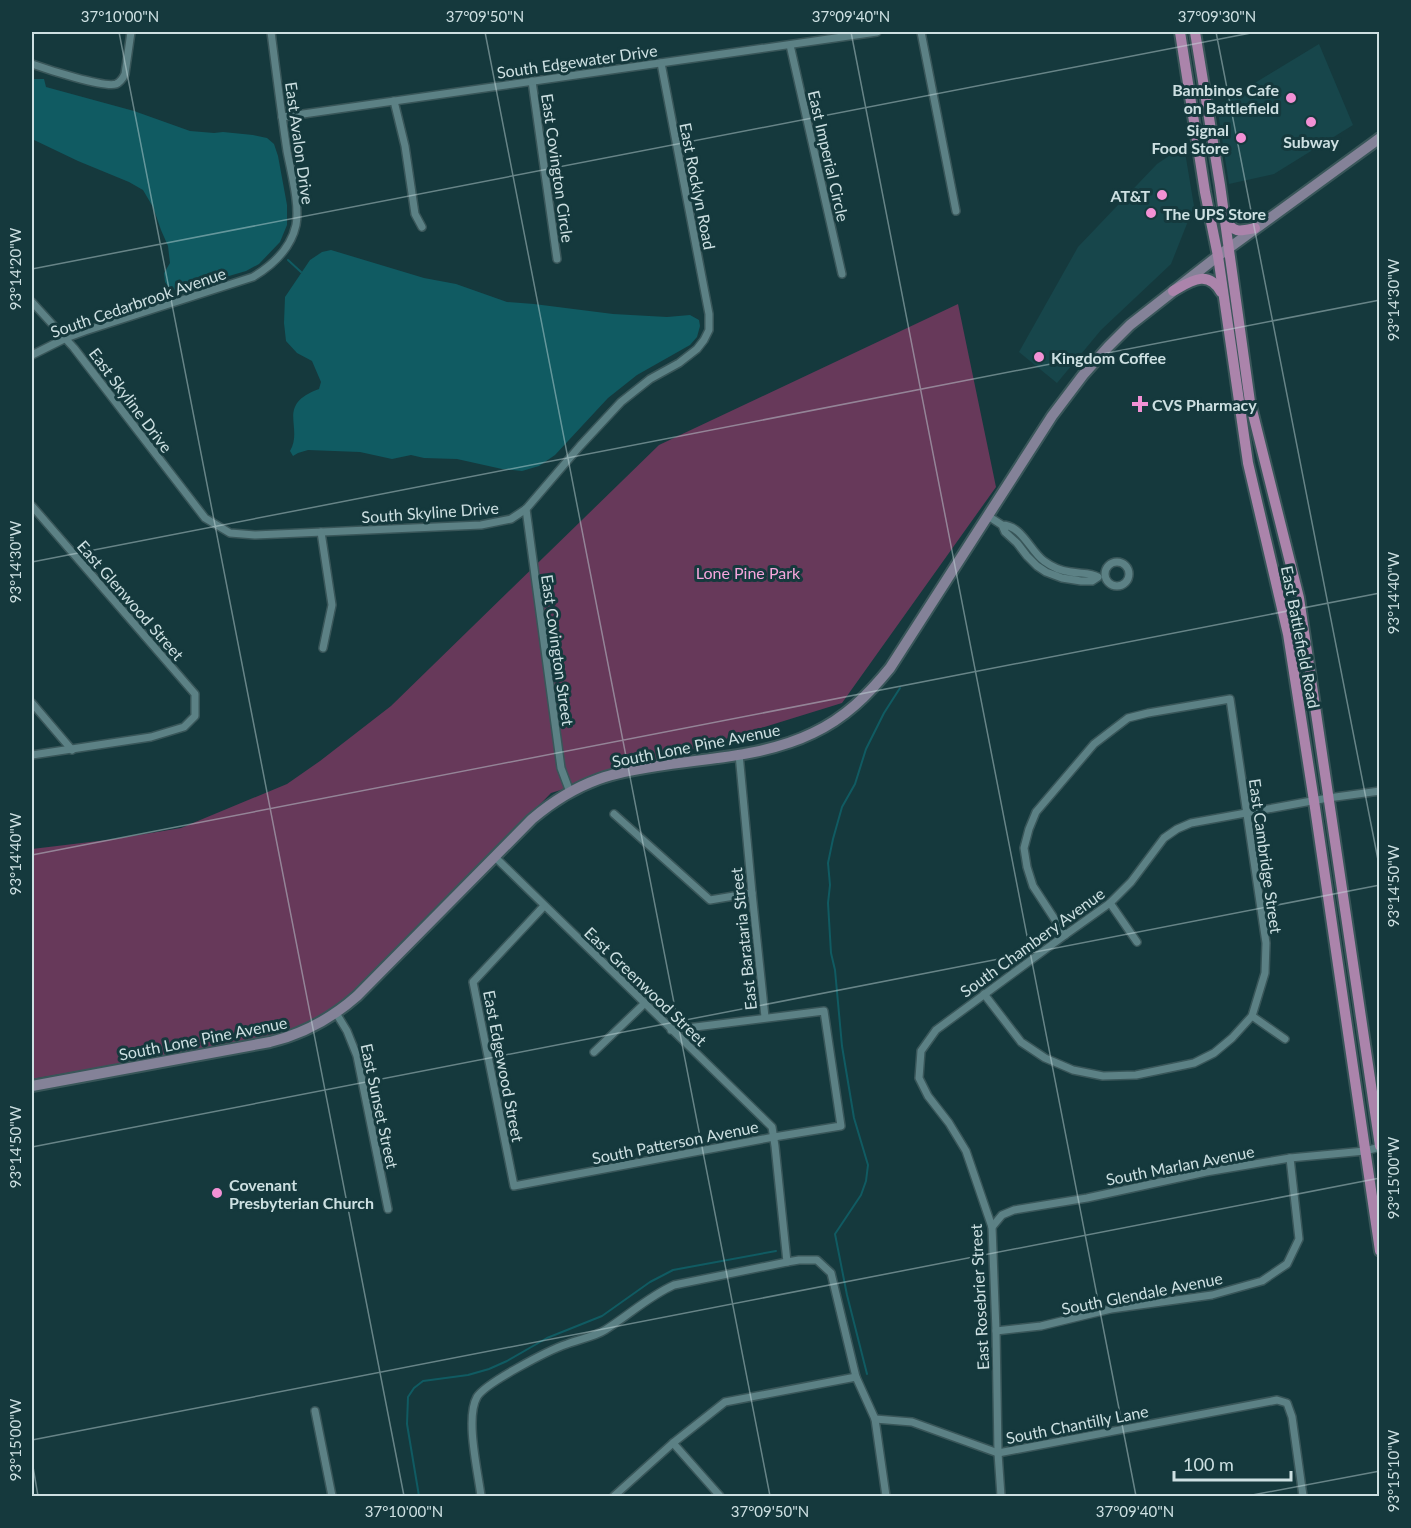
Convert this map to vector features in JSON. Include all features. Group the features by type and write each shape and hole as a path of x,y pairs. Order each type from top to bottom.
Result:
{"main road":[{"name":"East Battlefield Road","path":"1180,32 1205,192 1218,256 1248,464 1288,634 1380,1251"},
{"name":"East Battlefield Road","path":"1195,32 1224,213 1250,402 1299,598 1380,1147"},
{"name":"South Lone Pine Avenue","path":"32,1086 270,1042 304,1031 326,1020 368,987 532,819 570,792 621,772 739,754 781,745 814,733 834,722 862,699 898,658 1048,423 1083,375 1108,347 1130,325 1229,247 1380,138"},
{"path":"1224,213 1230,228 1237,231 1255,228"},
{"path":"1173,291 1190,281 1208,279 1220,290 1223,298"}],"street":[{"path":"32,64 103,84 117,84 123,80 125,74 131,32"},
{"name":"East Avalon Drive","path":"253,277 273,263 284,251 296,224 296,204 271,32"},
{"name":"South Edgewater Drive","path":"282,117 877,32"},
{"path":"921,32 956,211"},
{"name":"East Imperial Circle","path":"790,45 842,274"},
{"name":"East Rocklyn Road","path":"661,63 709,314"},
{"name":"East Covington Circle","path":"532,81 558,259"},
{"path":"394,101 405,146 415,214 422,227"},
{"name":"South Cedarbrook Avenue","path":"32,355 66,338 253,277"},
{"name":"East Skyline Drive","path":"32,302 66,338 205,518"},
{"name":"South Skyline Drive","path":"205,518 230,532 255,535 481,525 511,519 526,509 621,402 640,386 697,349 709,330 709,314"},
{"name":"East Glenwood Street","path":"32,506 195,694 195,716 184,728 151,737 72,750"},
{"name":"East Covington Street","path":"526,509 559,758 570,792"},
{"path":"988,516 1002,525 1005,532 1013,533 1032,561 1062,578 1092,581 1102,577"},
{"path":"321,532 332,605 323,648"},
{"name":"East Cambridge Street","path":"1065,935 1033,886 1027,867 1024,848 1036,812 1094,744 1128,718 1230,699 1266,943 1265,973 1252,1016"},
{"path":"32,704 72,750"},
{"path":"32,755 72,750"},
{"name":"East Barataria Street","path":"739,754 765,1017 824,1011 841,1126"},
{"name":"South Chambery Avenue","path":"919,1078 921,1051 936,1030 1110,903 1131,882 1164,838 1177,829 1191,824 1328,798 1380,791"},
{"path":"614,814 710,900 752,893"},
{"name":"East Greenwood Street","path":"495,857 772,1127 774,1137"},
{"path":"1110,903 1137,942"},
{"name":"East Edgewood Street","path":"514,1186 473,982 544,906"},
{"path":"984,994 1021,1042 1045,1058 1073,1070 1103,1076 1136,1075 1194,1064 1214,1053 1232,1038 1252,1016 1285,1039"},
{"path":"594,1052 645,1003"},
{"name":"East Sunset Street","path":"336,1013 351,1039 359,1064 388,1209"},
{"path":"671,1030 765,1017"},
{"name":"East Rosebrier Street","path":"919,1078 928,1096 949,1123 966,1151 992,1227 1001,1497"},
{"name":"South Patterson Avenue","path":"514,1186 841,1126"},
{"path":"774,1137 787,1262"},
{"name":"South Marlan Avenue","path":"992,1227 1002,1215 1014,1210 1087,1198 1206,1172 1290,1158 1365,1151 1380,1147"},
{"name":"South Glendale Avenue","path":"996,1332 1041,1326 1111,1309 1212,1295 1262,1281 1287,1264 1299,1239 1290,1158"},
{"path":"481,1497 471,1412 477,1396 491,1384 542,1354 604,1331 674,1284 799,1260 817,1260 831,1273 856,1377 875,1419 886,1497"},
{"path":"614,1497 673,1443 725,1402 856,1377"},
{"name":"South Chantilly Lane","path":"875,1419 912,1422 998,1453 1277,1400 1287,1403 1292,1417 1303,1497"},
{"path":"315,1411 332,1497"},
{"path":"673,1443 720,1497"}],"shaded area":[{"path":"1319,44 1353,125 1274,174 1229,184 1217,106"},
{"path":"32,79 44,79 46,87 134,111 190,131 223,132 267,138 274,144 278,156 287,205 287,225 280,242 259,264 246,271 188,288 170,289 165,282 164,273 170,263 168,246 153,207 143,190 32,139"},
{"path":"1184,146 1194,206 1171,264 1101,330 1057,383 1019,352 1078,247 1157,164"},
{"path":"331,250 424,278 456,284 507,302 613,314 667,317 690,315 699,320 700,326 697,337 690,345 637,375 608,398 555,455 539,466 522,471 457,459 424,458 411,455 392,459 360,452 308,450 293,456 290,451 294,433 294,409 306,395 319,389 321,382 312,361 297,353 286,341 285,297 310,260 322,252"}],"green space":[{"name":"Lone Pine Park","path":"958,304 996,487 842,703 551,793 368,981 310,1023 272,1037 32,1079 32,849 181,828 287,784 391,706 659,445"}],"waterway":[{"path":"288,260 301,272"},
{"path":"867,1374 847,1295 835,1234 861,1195 868,1165 854,1118 842,1046 835,970 831,953 828,863 842,807 855,784 866,749 884,713 900,688"},
{"path":"419,1496 407,1424 408,1397 423,1381 468,1375 489,1369 547,1338 602,1316 650,1282 673,1270 776,1251"}],"place":[{"name":"Bambinos Cafe on Battlefield","path":"1291,98"},
{"name":"Subway","path":"1311,122"},
{"name":"Signal Food Store","path":"1241,138"},
{"name":"AT&T","path":"1162,195"},
{"name":"The UPS Store","path":"1151,213"},
{"name":"Kingdom Coffee","path":"1039,357"},
{"name":"CVS Pharmacy","path":"1140,404"},
{"name":"Covenant Presbyterian Church","path":"217,1193"}]}
